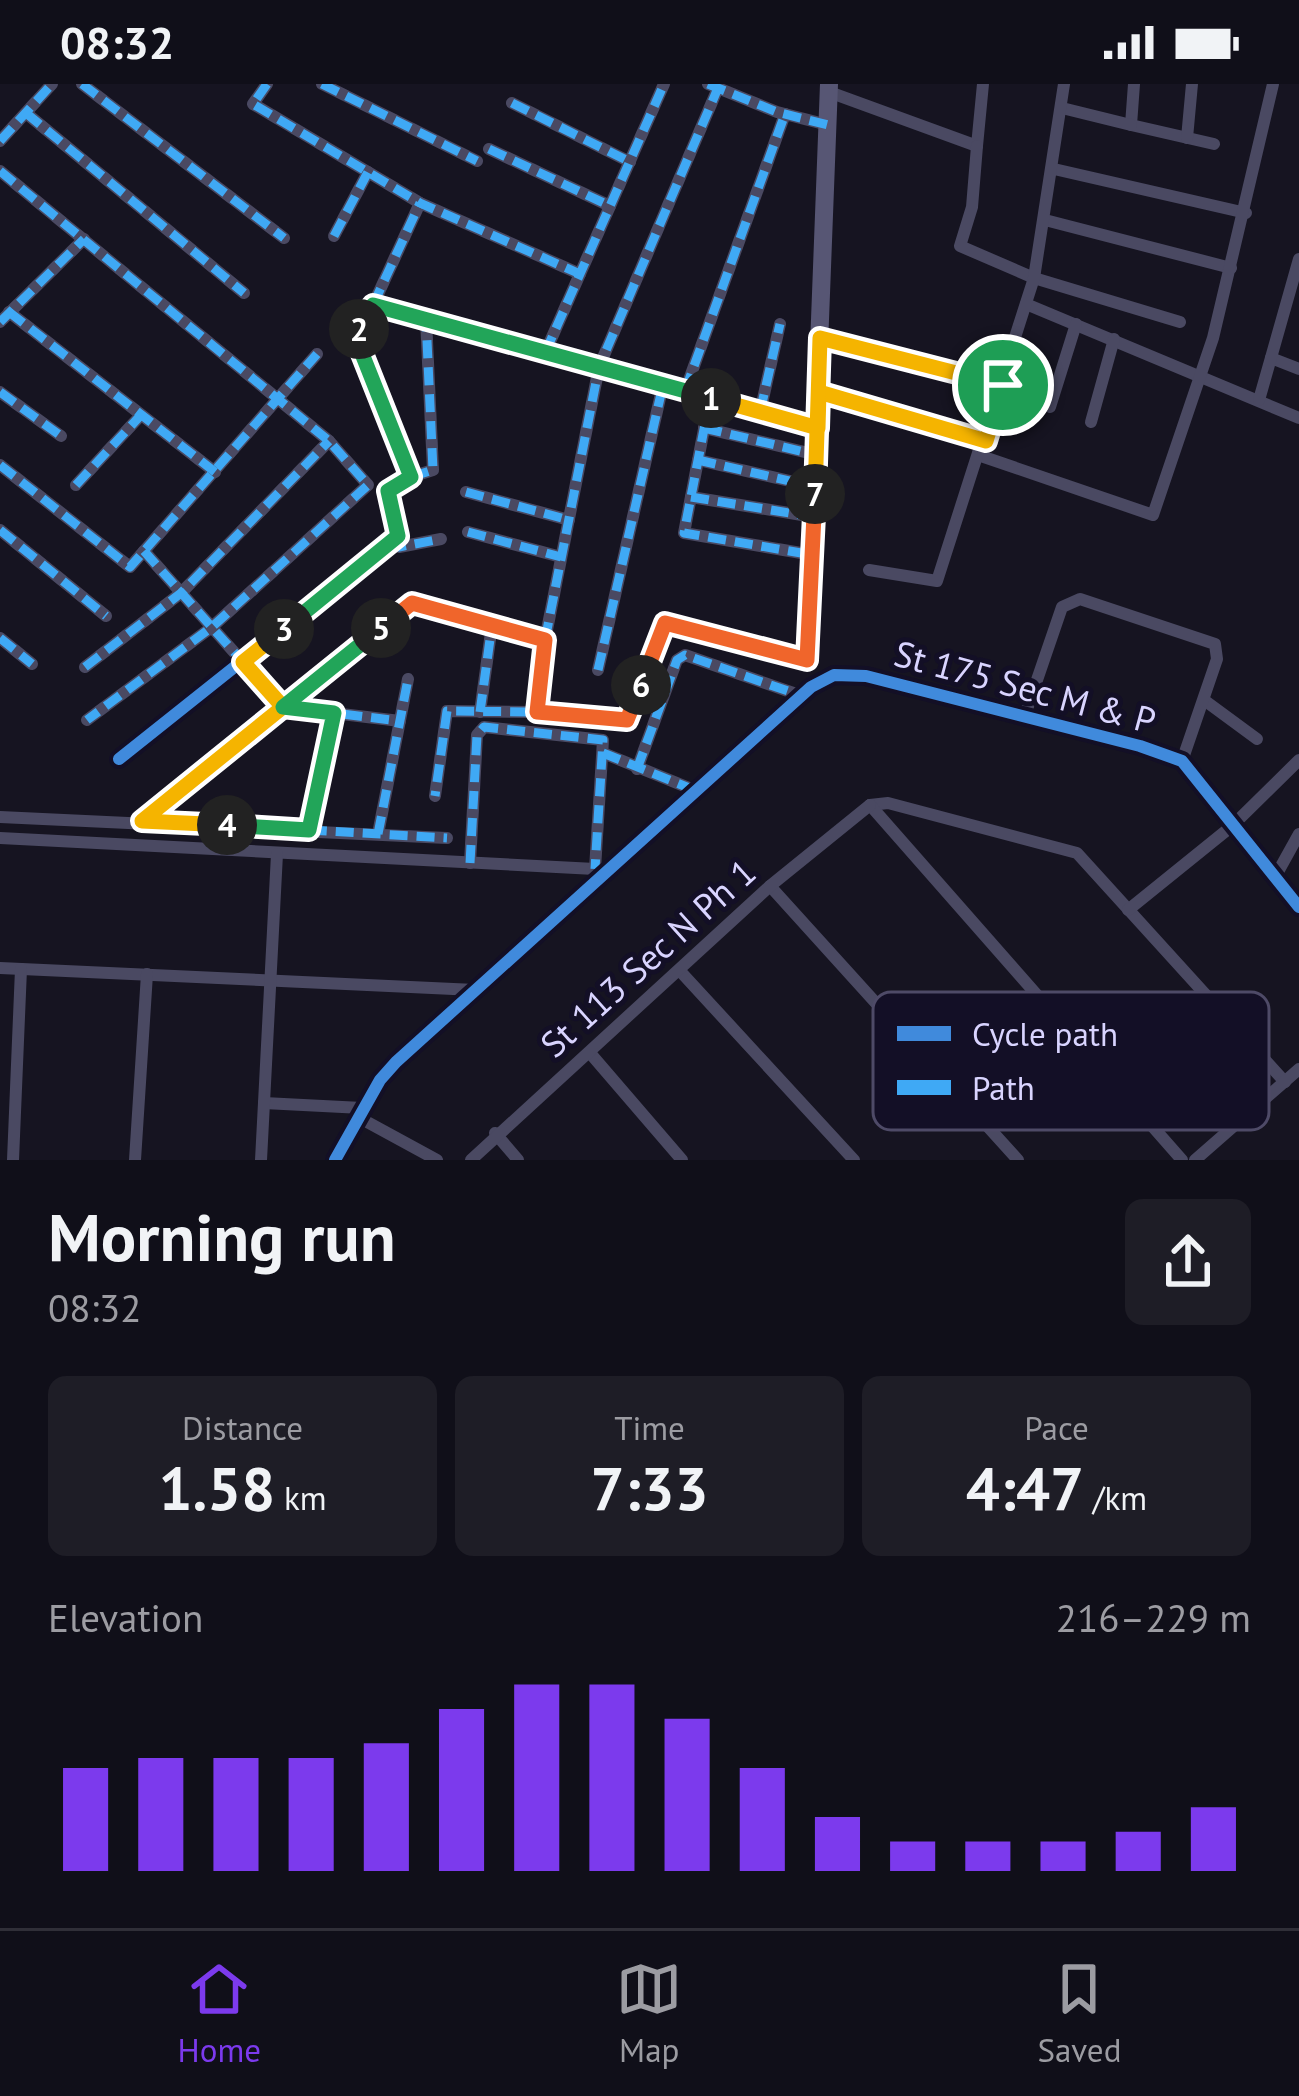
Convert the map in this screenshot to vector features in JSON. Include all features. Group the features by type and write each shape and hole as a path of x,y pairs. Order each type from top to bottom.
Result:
{"street":[{"path":"0,141 52,84"},
{"path":"82,84 284,238"},
{"path":"267,84 253,104 420,202 580,274"},
{"path":"322,84 477,161"},
{"path":"545,352 664,84"},
{"path":"983,84 972,207 960,247 1034,278 1180,322"},
{"path":"869,571 938,581 984,448 1034,278 1064,84"},
{"path":"1131,125 1134,84"},
{"path":"1187,138 1192,84"},
{"path":"819,392 984,448 1153,515 1202,374 1246,213 1273,84"},
{"path":"537,712 545,640 598,367 713,86 785,114 828,124"},
{"path":"435,796 447,712 537,712 627,720 665,623 807,660 829,88 977,146"},
{"path":"512,103 629,162"},
{"path":"1062,108 1214,144"},
{"path":"26,113 244,293"},
{"path":"685,391 785,114"},
{"path":"489,149 610,206"},
{"path":"1054,169 1246,213"},
{"path":"0,171 280,400 328,441 368,485 212,627 87,720"},
{"path":"334,236 368,172"},
{"path":"411,477 355,336 420,202"},
{"path":"1045,220 1231,268"},
{"path":"85,239 4,317 215,472"},
{"path":"1259,400 1294,297 1299,259"},
{"path":"1026,304 1299,418"},
{"path":"373,305 818,428"},
{"path":"426,320 433,470 388,491 399,547 441,539"},
{"path":"760,412 780,324"},
{"path":"1050,407 1076,324"},
{"path":"820,338 1003,385"},
{"path":"1091,422 1114,339"},
{"path":"0,465 130,567 317,354"},
{"path":"1270,358 1299,369"},
{"path":"598,670 663,385"},
{"path":"0,392 61,436"},
{"path":"710,398 684,533 813,555"},
{"path":"76,484 141,415"},
{"path":"704,428 817,455"},
{"path":"85,667 182,593 328,441"},
{"path":"698,460 815,487"},
{"path":"466,492 569,520"},
{"path":"691,496 814,517"},
{"path":"0,530 106,616"},
{"path":"468,532 562,557"},
{"path":"119,758 398,536"},
{"path":"144,551 283,707 400,721"},
{"path":"1025,715 1062,608 1072,599 1209,639 1217,659 1182,761"},
{"path":"142,821 412,603 545,640"},
{"path":"480,712 492,625"},
{"path":"0,638 32,664"},
{"path":"637,769 677,660 685,655 807,692"},
{"name":"St 175 Sec M & P","path":"807,692 833,675 866,676 1025,715 1182,761 1299,907"},
{"path":"378,834 408,679"},
{"path":"335,1160 360,1112 396,1062 601,872 699,792 807,692"},
{"path":"1204,700 1257,740"},
{"path":"309,830 334,713"},
{"path":"470,863 478,729 590,734 603,740 601,872"},
{"path":"603,753 699,792"},
{"path":"1128,910 1232,826 1299,760"},
{"path":"870,805 888,803 1077,853 1203,992"},
{"path":"870,805 1034,992"},
{"name":"St 113 Sec N Ph 1","path":"471,1160 495,1133 590,1053 770,886 870,805"},
{"path":"0,817 447,838"},
{"path":"1274,879 1299,834"},
{"path":"0,838 601,872"},
{"path":"260,1160 277,854"},
{"path":"770,886 873,1000"},
{"path":"0,968 475,990"},
{"path":"13,1160 21,969"},
{"path":"680,971 854,1160"},
{"path":"136,1160 147,974"},
{"path":"590,1053 682,1160"},
{"path":"1269,1064 1285,1082"},
{"path":"1269,1096 1299,1069"},
{"path":"264,1103 360,1112 436,1160"},
{"path":"991,1130 1018,1160"},
{"path":"1156,1130 1182,1160"},
{"path":"1195,1160 1230,1130"},
{"path":"495,1133 518,1160"}],"marked path":[{"path":"0,141 52,84"},
{"path":"82,84 284,238"},
{"path":"267,84 253,104 420,203 580,274"},
{"path":"322,84 477,161"},
{"path":"545,353 664,84"},
{"path":"708,84 777,112 828,125"},
{"path":"545,640 599,367 718,88"},
{"path":"512,103 630,162"},
{"path":"26,113 244,293"},
{"path":"685,391 785,114"},
{"path":"489,149 610,206"},
{"path":"0,171 329,441 368,485 212,627 87,720"},
{"path":"334,236 368,172"},
{"path":"373,305 420,203"},
{"path":"0,322 84,239"},
{"path":"9,312 215,472"},
{"path":"411,477 433,470 426,319"},
{"path":"760,412 780,324"},
{"path":"0,465 130,567 317,354"},
{"path":"598,670 663,385"},
{"path":"0,392 61,436"},
{"path":"710,398 684,533 813,555"},
{"path":"76,485 141,415"},
{"path":"704,428 817,455"},
{"path":"85,667 181,593 329,441"},
{"path":"698,460 816,487"},
{"path":"466,492 569,520"},
{"path":"691,497 814,517"},
{"path":"0,530 106,616"},
{"path":"468,532 561,557"},
{"path":"399,536 399,547 441,539"},
{"path":"144,551 283,707 412,603 545,640 537,712 447,711 435,796"},
{"path":"537,712 627,720 665,623 807,660"},
{"path":"480,712 492,625"},
{"path":"0,638 32,664"},
{"path":"637,769 677,660 685,655 802,696"},
{"path":"378,834 408,679"},
{"path":"142,821 283,707 400,721"},
{"path":"309,830 334,713"},
{"path":"470,863 477,735 484,727 603,740 595,869"},
{"path":"603,753 699,792"},
{"path":"174,822 447,838"}],"cycle path":[{"path":"119,759 399,536 388,491 411,477 355,336 373,305 817,428"},
{"path":"335,1160 380,1080 396,1062 811,687 834,675 866,676 1182,761 1299,907"}],"route":[{"path":"1003,385 820,338 818,428 817,455 807,660 665,623 627,720 537,712 545,640 412,603 283,707 334,713 309,830 142,821 283,707 243,662 398,536 388,491 411,477 355,336 373,305 818,428 819,392 986,441 1003,385"}]}
